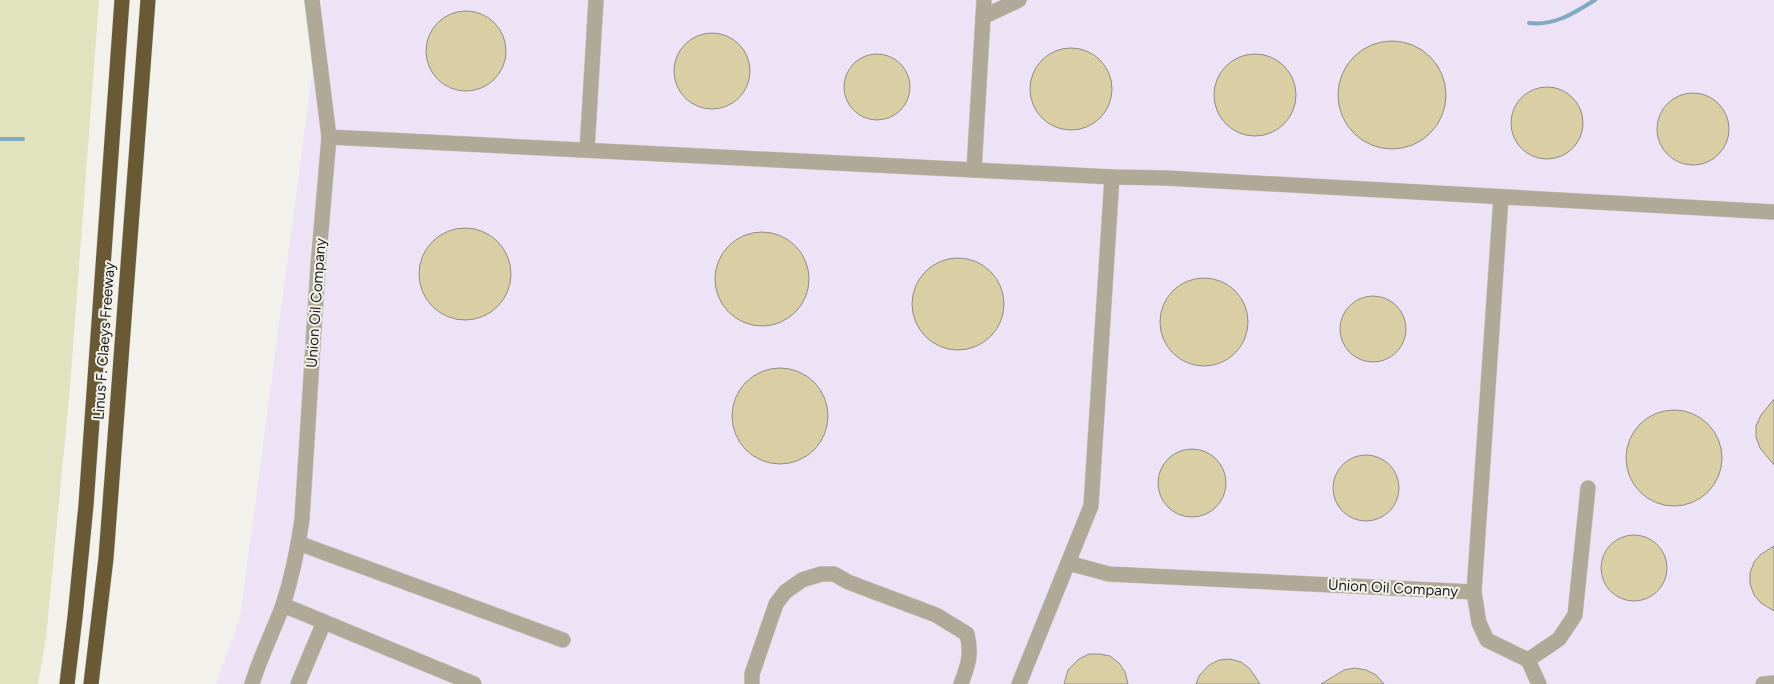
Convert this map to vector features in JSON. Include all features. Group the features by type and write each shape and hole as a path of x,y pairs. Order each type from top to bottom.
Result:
{"highway":[{"name":"Linus F. Claeys Freeway","path":"67,684 86,505 122,0"},
{"name":"Linus F. Claeys Freeway","path":"91,684 106,558 148,0"}],"street":[{"name":"Union Oil Company","path":"252,684 258,663 283,605 296,558 302,518 318,266 329,137 312,0"},
{"path":"588,150 596,0"},
{"path":"974,170 984,0"},
{"path":"983,17 1019,0"},
{"path":"329,137 1112,177 1166,178 1774,212"},
{"path":"1019,684 1091,506 1112,177"},
{"name":"Union Oil Company","path":"1068,563 1109,574 1474,592 1501,197"},
{"path":"1528,660 1559,639 1575,615 1588,488"},
{"path":"298,543 563,640"},
{"path":"752,684 752,674 776,604 785,592 802,580 821,574 834,574 848,582 936,615 966,634 970,650 966,671 961,684"},
{"path":"1474,592 1479,623 1486,640 1528,660 1539,684"},
{"path":"283,605 474,684"},
{"path":"298,684 324,622"},
{"path":"1763,684 1774,683"}],"shaded area":[{"path":"322,0 1774,0 1774,684 216,684 240,618"}],"green space":[{"path":"0,0 99,0 70,387 46,638 38,684 0,684"}],"building":[{"path":"466,11 481,14 494,23 503,36 506,51 503,66 494,79 481,88 466,91 451,88 438,79 429,66 426,51 429,36 438,23 451,14"},
{"path":"712,33 727,36 739,44 747,56 750,71 747,86 739,98 727,106 712,109 697,106 685,98 677,86 674,71 677,56 685,44 697,36"},
{"path":"1392,41 1413,45 1430,57 1442,74 1446,95 1442,116 1430,133 1413,145 1392,149 1371,145 1354,133 1342,116 1338,95 1342,74 1354,57 1371,45"},
{"path":"1071,48 1087,51 1100,60 1109,73 1112,89 1109,105 1100,118 1087,127 1071,130 1055,127 1042,118 1033,105 1030,89 1033,73 1042,60 1055,51"},
{"path":"877,54 890,57 900,64 907,74 910,87 907,100 900,110 890,117 877,120 864,117 854,110 847,100 844,87 847,74 854,64 864,57"},
{"path":"1255,54 1271,57 1284,66 1293,79 1296,95 1293,111 1284,124 1271,133 1255,136 1239,133 1226,124 1217,111 1214,95 1217,79 1226,66 1239,57"},
{"path":"1547,87 1567,93 1577,103 1583,123 1577,143 1567,153 1547,159 1527,153 1517,143 1511,123 1517,103 1527,93"},
{"path":"1700,93 1719,103 1727,115 1729,129 1727,143 1719,155 1707,163 1686,165 1667,155 1659,143 1657,122 1667,103 1679,95"},
{"path":"465,228 483,232 497,242 507,256 511,274 507,292 497,306 483,316 465,320 447,316 433,306 423,292 419,274 423,256 433,242 447,232"},
{"path":"753,232 771,232 796,245 806,261 809,279 806,297 796,313 771,326 753,326 728,313 715,288 715,270 728,245"},
{"path":"958,258 976,261 991,271 1001,286 1004,304 1001,322 991,337 976,347 958,350 940,347 925,337 915,322 912,304 915,286 925,271 940,261"},
{"path":"1204,278 1221,281 1235,291 1245,305 1248,322 1245,339 1235,353 1221,363 1204,366 1187,363 1173,353 1163,339 1160,322 1163,305 1173,291 1187,281"},
{"path":"1366,296 1380,296 1392,301 1401,310 1406,322 1404,342 1397,353 1380,362 1366,362 1354,357 1345,348 1340,336 1340,322 1345,310 1354,301"},
{"path":"780,368 798,372 814,382 824,398 828,416 824,434 814,450 798,460 780,464 762,460 746,450 736,434 732,416 736,398 746,382 762,372"},
{"path":"1774,399 1774,465 1760,448 1756,437 1756,426 1761,415"},
{"path":"1674,410 1692,414 1708,424 1718,440 1722,458 1718,476 1708,492 1692,502 1674,506 1656,502 1640,492 1630,476 1626,458 1630,440 1640,424 1656,414"},
{"path":"1192,449 1205,452 1216,459 1223,470 1226,483 1223,496 1216,507 1205,514 1192,517 1179,514 1168,507 1161,496 1158,483 1161,470 1168,459 1179,452"},
{"path":"1366,455 1379,457 1394,470 1397,475 1399,488 1397,501 1384,516 1379,519 1366,521 1353,519 1338,506 1335,501 1333,488 1335,475 1348,460 1353,457"},
{"path":"1627,535 1641,535 1653,540 1662,549 1667,561 1665,581 1658,592 1641,601 1627,601 1615,596 1606,587 1601,575 1601,561 1606,549 1615,540"},
{"path":"1774,546 1774,611 1761,603 1754,595 1750,584 1750,573 1754,562 1760,555"},
{"path":"1089,654 1110,656 1119,663 1125,672 1128,684 1064,684 1068,670 1079,659"},
{"path":"1230,659 1241,662 1250,669 1260,684 1196,684 1199,676 1209,665 1219,660"},
{"path":"1355,668 1366,670 1376,675 1384,684 1321,684 1344,670"}],"waterway":[{"path":"1529,23 1547,22 1564,18 1595,0"},
{"path":"0,139 23,139"}]}
